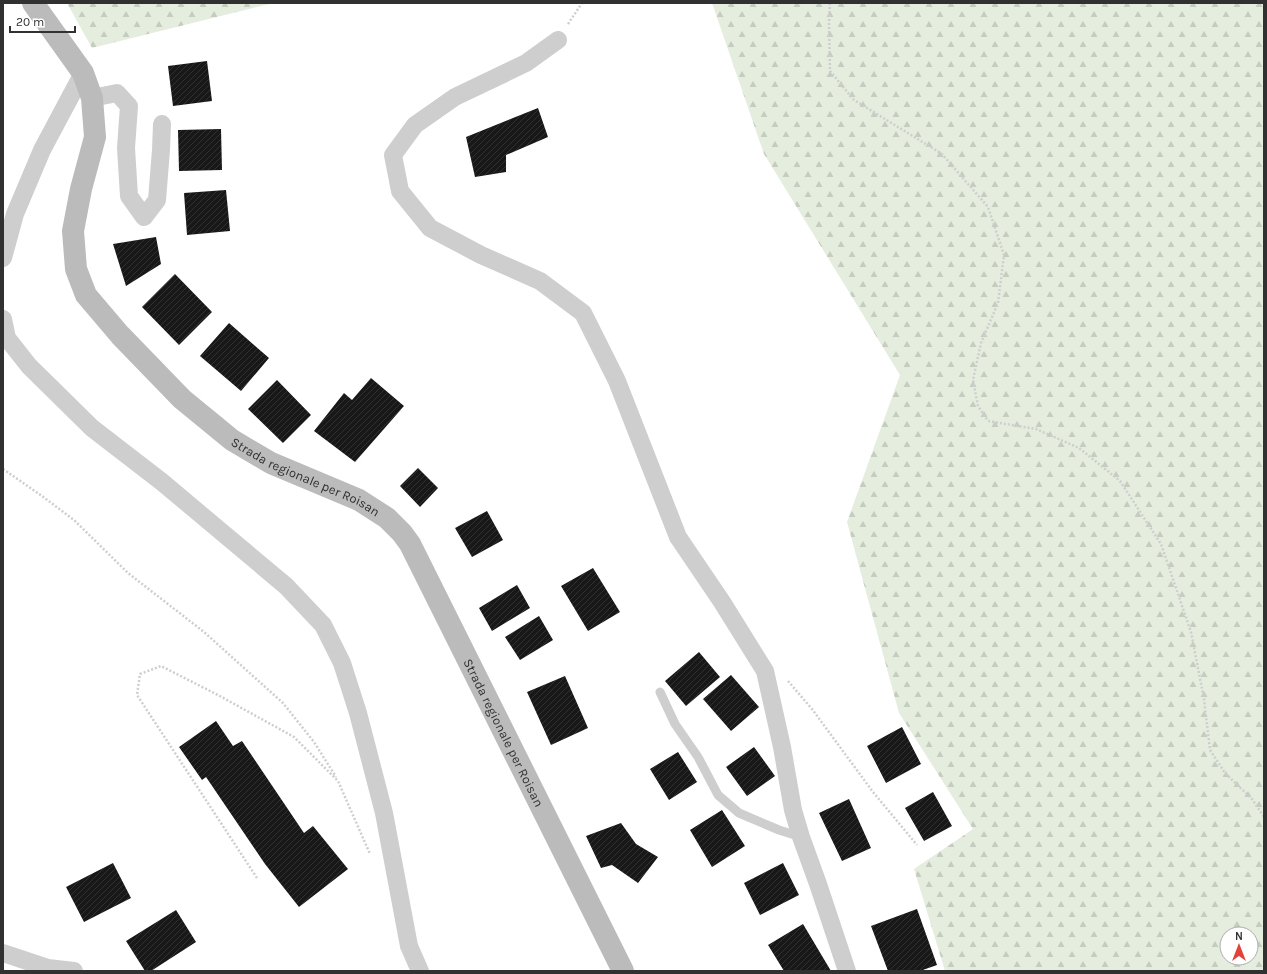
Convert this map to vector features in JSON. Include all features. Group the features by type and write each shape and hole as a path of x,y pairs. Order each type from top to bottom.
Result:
{"main road":[{"name":"Strada regionale per Roisan","path":"34,3 83,73 92,98 95,137 81,189 73,231 76,269 86,295 120,335 182,399 232,440 272,463 359,500 387,518 402,533 410,544 623,971"}],"street":[{"path":"558,40 526,63 455,97 414,125 394,155 400,191 430,228 481,255 540,281 584,313 617,381 678,537 722,602 765,671 782,747 793,810 847,971"},
{"path":"3,258 15,214 42,150 83,73"},
{"path":"92,98 117,93 129,106 126,148 129,196 144,217 157,200 162,124"},
{"path":"3,319 7,338 29,366 92,428 162,482 286,586 324,625 342,663 358,712 384,813 409,946 420,971"},
{"path":"3,953 48,968 74,971"}],"lane":[{"path":"660,692 675,724 698,757 718,795 739,813 779,830 801,836"}],"path":[{"path":"558,40 582,3"},
{"path":"830,3 830,70 854,100 942,154 988,207 1004,255 998,303 981,343 973,380 978,406 988,421 1036,429 1079,448 1120,480 1161,544 1191,632 1204,700 1210,750 1225,773 1252,799 1264,817"},
{"path":"3,469 74,520 128,573 204,632 283,703 314,742 338,781 372,860"},
{"path":"257,878 137,695 140,674 161,666 218,695 294,737 338,781"},
{"path":"786,678 812,709 873,792 917,845"}],"green space":[{"path":"67,3 273,3 92,48"},
{"path":"712,3 1264,3 1264,971 945,971 914,869 973,829 899,713 847,522 900,375 764,154"}],"building":[{"path":"207,61 212,101 173,106 168,66"},
{"path":"538,108 548,137 506,155 506,172 475,177 466,137"},
{"path":"221,129 222,170 179,171 178,130"},
{"path":"226,190 230,231 187,235 184,193"},
{"path":"156,237 161,264 126,286 113,244"},
{"path":"175,274 212,312 179,345 142,307"},
{"path":"229,323 269,358 241,391 200,356"},
{"path":"371,378 404,406 355,462 314,431 344,393 352,400"},
{"path":"277,380 311,415 283,443 248,409"},
{"path":"418,468 438,488 420,507 400,486"},
{"path":"487,511 503,540 472,557 455,528"},
{"path":"593,568 620,612 588,631 561,586"},
{"path":"517,585 530,608 492,631 479,608"},
{"path":"539,616 553,640 520,660 505,637"},
{"path":"699,652 720,677 686,706 665,681"},
{"path":"731,675 759,707 731,731 703,699"},
{"path":"565,676 588,728 551,745 527,692"},
{"path":"216,721 233,746 242,741 304,833 313,826 348,869 299,907 265,864 206,777 202,780 179,747"},
{"path":"902,727 921,764 886,783 867,746"},
{"path":"754,747 775,776 747,796 726,767"},
{"path":"678,752 697,782 669,800 650,769"},
{"path":"933,792 952,826 924,841 905,808"},
{"path":"849,799 871,848 842,861 819,813"},
{"path":"722,810 745,846 712,867 690,830"},
{"path":"621,823 636,844 658,857 638,883 612,865 601,868 586,836"},
{"path":"113,863 131,898 84,922 66,887"},
{"path":"783,863 799,895 760,915 744,883"},
{"path":"917,909 937,965 920,971 888,971 871,926"},
{"path":"176,910 196,942 151,971 145,971 126,941"},
{"path":"803,924 831,971 784,971 768,945"}]}
